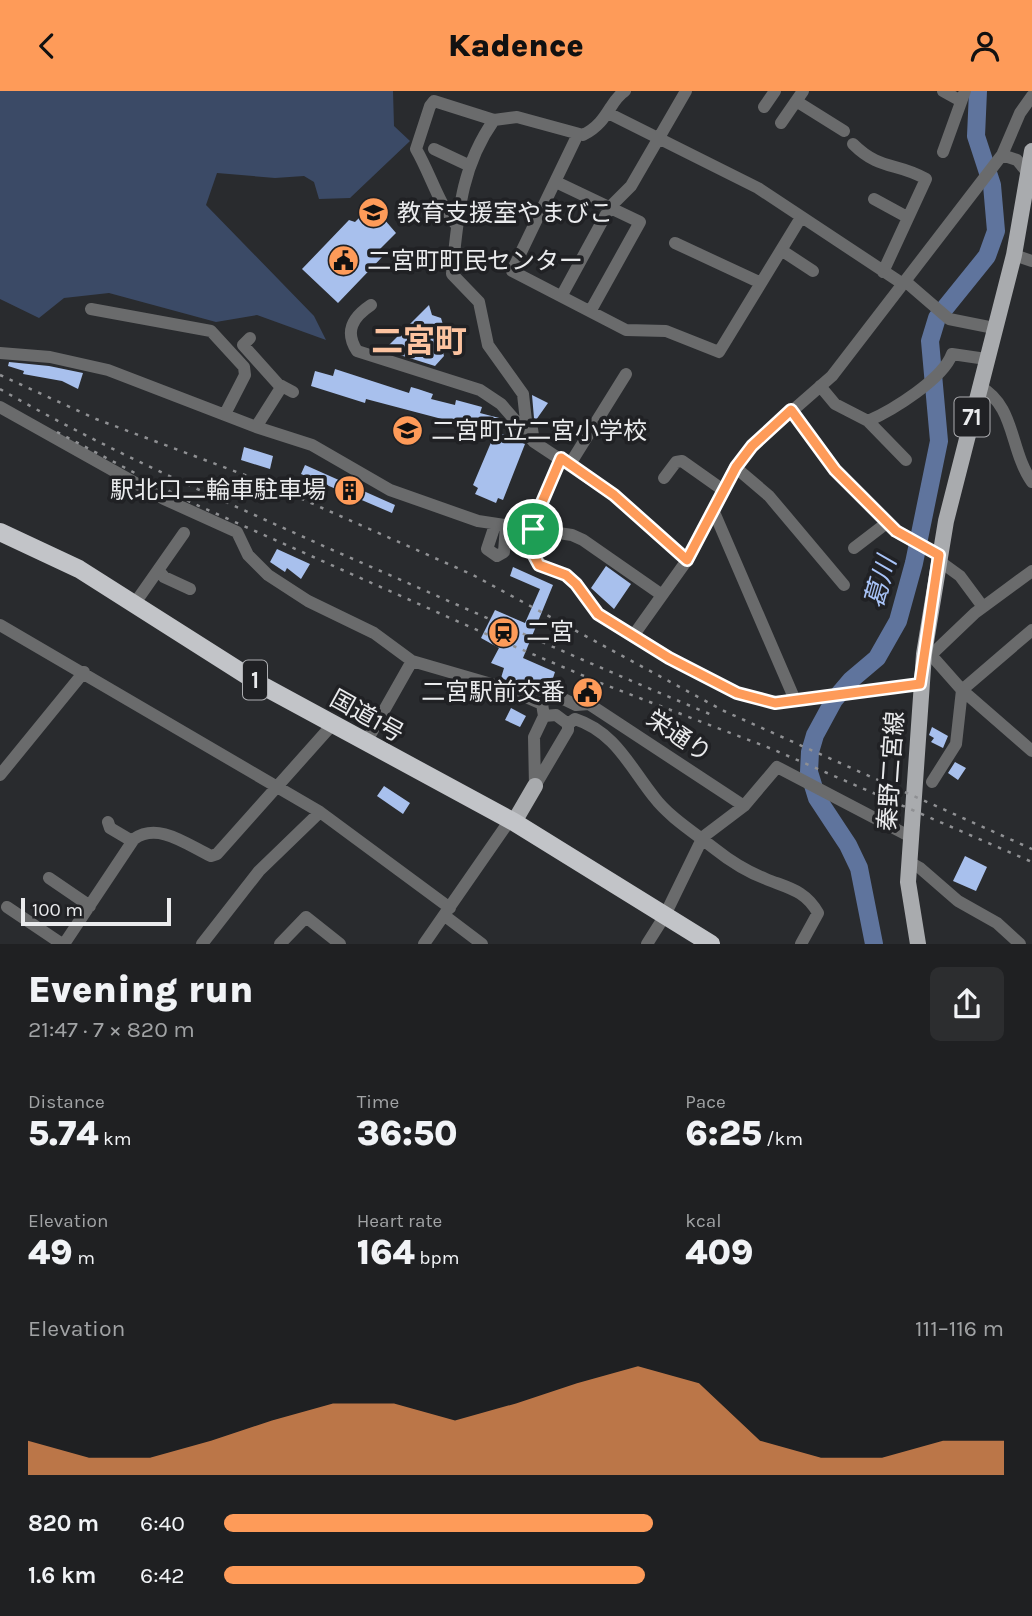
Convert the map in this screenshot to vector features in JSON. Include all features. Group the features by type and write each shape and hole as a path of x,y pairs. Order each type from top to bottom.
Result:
{"highway":[{"name":"国道1号","path":"0,531 79,569 215,656 365,744 512,821 711,944"}],"main road":[{"name":"秦野二宮線","path":"918,944 908,882 909,836 920,684 928,654 936,555 993,328 1028,203 1027,173 1032,151"},
{"path":"512,821 535,786"}],"street":[{"path":"457,226 442,207 431,176 416,149 434,101 494,120 517,117 578,134 592,131 610,114 619,95 625,91"},
{"path":"562,295 610,207 631,186 686,91"},
{"path":"764,107 775,91"},
{"path":"943,91 963,96 943,152"},
{"path":"781,123 799,96 844,131"},
{"path":"633,636 687,560 736,467 752,446 832,376 1001,157 1020,113 1032,96"},
{"path":"610,114 758,188 800,219 929,300 949,319 993,328"},
{"path":"494,120 478,143 468,165 452,274 479,302 488,345 523,394 526,421 532,429 534,442"},
{"path":"578,134 512,271 592,310 626,330 666,331 719,352 800,219"},
{"path":"853,144 864,155 887,167 907,168 926,179 883,272"},
{"path":"434,149 468,165"},
{"path":"1001,157 1017,160 1027,173"},
{"path":"556,181 640,222 592,310"},
{"path":"874,199 907,217"},
{"path":"680,250 723,261 761,283"},
{"path":"781,250 813,271"},
{"path":"1014,255 1032,261"},
{"path":"371,305 357,315 351,324 350,336 357,351 480,390 501,404 534,442 614,495 687,560"},
{"path":"92,309 118,308 211,331 244,367 245,376 225,414"},
{"path":"250,338 243,345 287,389 256,427"},
{"path":"0,353 50,358 108,370 256,427 312,445 390,490 500,526 533,529 583,540 662,595"},
{"path":"868,421 901,404 948,365 952,354 986,359"},
{"path":"626,374 566,461 533,529 532,552 539,565 566,575 598,614 737,693 775,703 920,684"},
{"path":"820,386 835,404 868,421 906,460"},
{"path":"979,386 995,395 1005,412 1023,469 1032,482"},
{"path":"0,407 164,499 237,532 248,555 268,575 308,601 374,633 412,661 505,688 543,710 615,743 654,798 741,867 792,887 810,900 818,912 801,944"},
{"path":"791,410 835,470 888,522 909,539 936,555 960,576 983,607"},
{"path":"666,469 682,461 723,490"},
{"path":"736,467 777,505 844,585"},
{"path":"714,512 798,700"},
{"path":"854,548 888,522"},
{"path":"135,603 184,533"},
{"path":"158,570 164,577 190,589"},
{"path":"1032,571 983,607 928,654 962,689 1032,751"},
{"path":"0,625 320,812 447,912 482,944"},
{"path":"932,782 956,744 962,689 1032,630"},
{"path":"365,744 412,661"},
{"path":"0,775 84,672"},
{"path":"551,693 582,704 535,786 534,737 551,693"},
{"name":"栄通り","path":"582,704 744,806"},
{"path":"6,907 63,944 132,841 145,831 161,832 211,856 217,854 332,725"},
{"path":"534,748 542,763 551,762"},
{"path":"647,944 664,917 703,837 744,806 777,767 909,836"},
{"path":"202,944 259,871 320,812"},
{"path":"424,944 512,821"},
{"path":"108,822 110,828 132,841"},
{"path":"909,862 920,868 958,901 997,923 1020,944"},
{"path":"49,878 90,906"},
{"path":"280,944 306,917 340,944"}],"shaded area":[{"path":"0,91 393,91 394,126 410,141 350,198 319,199 314,182 304,176 275,178 217,173 206,205 314,316 326,340 257,315 216,322 109,293 64,298 39,318 0,299"}],"building":[{"name":"二宮町町民センター","path":"372,205 396,233 380,249 385,254 338,303 302,269 349,220 355,222"},
{"path":"429,305 432,315 441,318 444,328 438,334 444,356 435,366 384,350"},
{"path":"9,362 83,373 78,389 62,381 23,374 24,371 8,366"},
{"path":"335,369 409,393 411,387 418,389 433,394 431,399 455,405 456,400 482,407 480,413 503,419 500,433 525,444 503,500 498,498 496,503 475,494 478,488 473,485 495,433 366,399 365,403 311,386 315,371 333,376"},
{"path":"532,395 548,403 536,420 534,418"},
{"path":"244,447 273,456 270,469 241,460"},
{"name":"駅北口二輪車駐車場","path":"305,465 395,505 392,513 301,474"},
{"path":"277,549 310,564 301,579 287,568 285,572 270,562"},
{"path":"606,566 631,584 614,609 591,588"},
{"path":"513,567 553,585 523,658 555,672 553,678 543,681 541,686 534,684 532,690 501,678 504,668 491,663 499,648 481,638 495,610 525,623 540,589 510,576"},
{"path":"511,708 526,716 520,727 505,720"},
{"path":"932,727 948,736 943,748 931,742 934,738 929,735"},
{"path":"955,762 966,768 958,780 948,773"},
{"path":"384,786 410,803 403,814 377,796"},
{"path":"965,856 987,867 976,891 953,881"}],"waterway":[{"name":"葛川","path":"874,944 859,868 848,845 817,798 809,772 810,752 815,735 834,700 851,680 877,658 898,621 914,563 939,441 930,341 937,318 987,256 996,231 992,185 976,136 978,91"}],"railway":[{"path":"0,375 96,419 266,483 473,575 724,711 1032,849"},
{"path":"0,389 80,433 203,492 712,715"},
{"path":"57,432 190,502 504,642 603,684 772,749 1032,862"}],"place":[{"name":"教育支援室やまびこ","path":"374,213"},
{"name":"二宮町町民センター","path":"344,261"},
{"name":"二宮町立二宮小学校","path":"408,431"},
{"name":"駅北口二輪車駐車場","path":"349,490"},
{"name":"二宮","path":"503,632"},
{"name":"二宮駅前交番","path":"588,692"}],"district":[{"name":"二宮町","path":"419,341"}],"route":[{"path":"791,410 835,470 896,531 939,555 920,684 775,703 737,693 669,658 598,614 566,575 539,565 532,552 533,529 561,458 614,495 687,560 736,467 769,428 791,410"}]}
